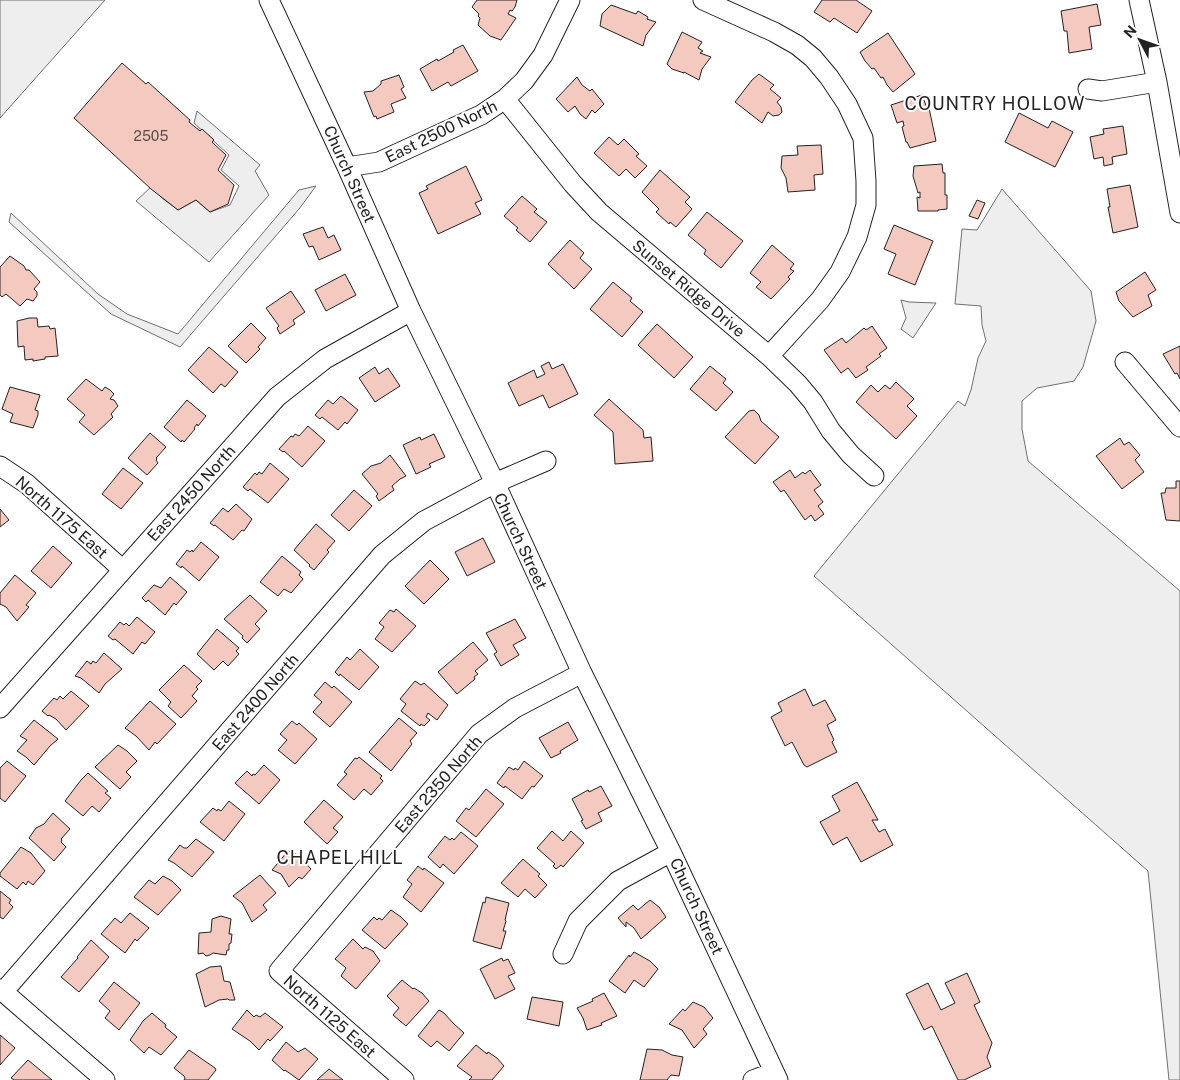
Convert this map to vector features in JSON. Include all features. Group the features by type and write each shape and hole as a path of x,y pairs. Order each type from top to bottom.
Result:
{"street":[{"name":"Church Street","path":"269,0 347,167 411,311 495,483 582,673 671,852 776,1076"},
{"name":"East 2500 North","path":"347,167 378,162 482,115 506,99 524,81 543,55 570,0"},
{"path":"703,0 774,32 813,58 848,104 863,138 866,205 857,237 840,272 820,300 769,356"},
{"path":"1139,0 1157,82 1180,213"},
{"path":"1088,89 1102,91 1157,82"},
{"name":"Sunset Ridge Drive","path":"506,99 573,184 599,212 769,356 798,384 831,431 851,455 874,476"},
{"name":"East 2450 North","path":"0,708 277,397 325,359 411,311"},
{"path":"1125,362 1180,427"},
{"name":"East 2400 North","path":"2,991 382,556 424,521 495,483 546,461"},
{"name":"North 1175 East","path":"0,466 27,484 123,570"},
{"name":"East 2350 North","path":"279,971 479,734 515,708 582,673"},
{"path":"564,954 578,921 618,881 671,852"},
{"name":"North 1125 East","path":"279,971 404,1080"},
{"path":"2,991 105,1080"},
{"path":"752,1080 776,1076"}],"shaded area":[{"path":"0,0 105,0 0,118"},
{"path":"197,111 260,165 255,171 269,195 209,262 136,201 151,187 178,210 196,200 210,212 230,205 239,186 221,170 229,155 194,123"},
{"path":"316,186 299,209 180,347 111,314 9,222 11,213 98,294 127,314 178,334 299,190"},
{"path":"1002,189 1091,291 1096,321 1083,367 1074,381 1037,388 1022,401 1022,429 1028,461 1180,591 1180,1080 1169,1080 1148,871 814,576 958,401 965,406 971,390 978,358 986,341 982,325 981,306 955,304 962,229 977,230"},
{"path":"901,300 936,303 913,338 901,329 906,318"}],"building":[{"path":"477,0 517,0 515,7 508,14 516,18 501,40 490,36 478,25 479,14 472,7"},
{"path":"822,0 856,0 872,11 857,33 834,18 830,22 814,12"},
{"path":"1097,4 1101,25 1089,27 1092,49 1069,53 1067,31 1064,31 1061,11"},
{"path":"611,5 636,14 638,11 648,17 647,19 656,22 646,35 643,46 600,26 602,14"},
{"path":"682,32 702,42 698,48 703,51 700,53 711,57 702,69 699,80 684,72 672,69 667,64"},
{"path":"888,33 915,74 893,92 883,77 881,78 874,68 872,69 865,61 860,52"},
{"path":"463,45 478,71 451,86 448,82 432,91 420,69 437,59 438,61"},
{"path":"122,63 146,84 148,82 190,120 189,122 200,131 202,129 226,155 218,170 234,185 228,204 210,212 196,200 178,210 151,189 74,118"},
{"path":"759,74 774,85 770,89 781,98 777,102 782,112 779,115 773,116 768,112 762,123 735,102"},
{"path":"399,75 404,87 401,89 406,98 391,104 394,112 377,119 376,116 374,117 364,92 373,91 381,84 381,81"},
{"path":"577,77 582,85 590,91 592,89 604,104 595,113 592,110 586,119 575,106 568,112 556,99"},
{"path":"922,95 927,108 929,108 936,141 910,148 906,142 902,127 904,126 903,121 897,123 891,105"},
{"path":"1019,113 1048,128 1052,121 1073,132 1055,167 1005,142"},
{"path":"1123,126 1127,154 1112,157 1113,164 1104,166 1103,157 1094,159 1090,137 1104,134 1103,129"},
{"path":"609,137 618,145 624,139 639,154 636,156 647,166 635,178 626,169 619,176 594,153"},
{"path":"821,145 823,174 814,175 815,190 788,192 786,178 781,168 782,156 798,155 797,146"},
{"path":"942,164 943,173 945,173 947,209 918,211 917,197 920,198 920,192 918,193 913,176 914,166"},
{"path":"466,166 482,200 475,203 481,214 438,234 419,193 428,189 426,186"},
{"path":"660,170 690,197 685,202 692,209 676,227 670,222 669,224 656,212 659,209 642,192"},
{"path":"1130,185 1138,227 1113,233 1107,189"},
{"path":"522,196 537,209 534,212 547,222 530,242 504,216"},
{"path":"977,200 985,203 978,219 969,216"},
{"path":"707,212 743,241 721,268 704,254 706,250 688,235"},
{"path":"894,225 933,241 915,285 888,274 896,254 884,249"},
{"path":"323,227 328,238 334,235 341,250 319,260 313,246 309,247 303,234"},
{"path":"570,240 584,253 580,258 592,269 574,289 548,264"},
{"path":"772,245 794,264 790,269 794,271 788,277 790,279 771,299 756,287 761,282 750,273"},
{"path":"10,256 24,266 26,270 29,270 40,282 34,289 37,292 37,296 33,301 27,299 20,306 6,294 2,297 0,295 0,267"},
{"path":"1145,272 1156,290 1148,295 1152,306 1133,317 1119,301 1116,292"},
{"path":"345,274 356,295 326,311 315,290"},
{"path":"613,282 632,298 630,301 643,312 622,337 590,309"},
{"path":"291,291 305,312 293,320 295,324 280,334 277,328 279,326 266,308"},
{"path":"37,318 38,327 49,326 50,329 55,328 58,356 45,357 45,359 33,361 33,359 25,360 24,346 18,347 17,321"},
{"path":"251,323 266,338 258,347 260,349 246,363 228,346"},
{"path":"657,324 693,357 674,378 638,345"},
{"path":"872,326 887,348 879,354 881,356 866,367 868,370 856,378 848,368 841,373 824,350 842,338 846,343 864,328 866,330"},
{"path":"1180,346 1180,379 1163,354"},
{"path":"209,347 238,372 225,387 221,384 213,393 188,370"},
{"path":"549,362 552,369 563,364 578,394 549,408 543,395 519,406 508,383 534,370 537,378 545,374 541,366"},
{"path":"710,366 726,379 723,383 733,392 716,411 690,389"},
{"path":"375,367 379,374 388,368 400,386 375,402 359,378"},
{"path":"86,379 102,391 105,387 110,390 114,394 110,399 114,400 118,406 111,414 113,417 94,435 79,422 85,415 67,399"},
{"path":"896,382 914,399 907,406 917,416 896,439 856,402 871,385 878,392 885,385 890,389"},
{"path":"10,387 40,395 35,410 38,411 38,415 33,428 10,422 13,414 2,409"},
{"path":"341,396 358,410 347,424 345,422 338,430 322,417 320,419 315,415 328,400 333,404"},
{"path":"609,399 643,430 644,438 651,437 653,461 615,464 613,432 594,415"},
{"path":"187,400 206,416 198,426 197,424 184,442 182,440 181,442 164,427"},
{"path":"754,410 759,415 761,421 779,437 755,464 725,437 749,411"},
{"path":"308,426 325,441 302,467 284,451 279,449 291,436 293,437 295,434 299,436"},
{"path":"150,433 166,447 156,458 158,463 147,475 128,458"},
{"path":"434,434 445,457 429,464 431,467 416,474 403,445 420,437 421,440"},
{"path":"1120,438 1124,445 1129,442 1140,455 1135,460 1144,472 1122,489 1096,456"},
{"path":"390,455 406,476 392,486 394,490 379,501 376,496 378,494 362,474 371,466 381,463"},
{"path":"270,463 289,479 268,503 250,489 248,491 243,487 255,473 257,475 259,472 262,474"},
{"path":"123,468 143,483 121,509 102,494"},
{"path":"790,470 795,478 803,472 805,474 810,470 821,485 814,490 823,502 818,506 824,514 815,521 811,515 805,520 784,490 781,492 773,482"},
{"path":"1176,481 1180,481 1180,521 1166,520 1161,493 1165,493 1166,488 1176,488"},
{"path":"354,490 372,506 349,531 331,515"},
{"path":"236,504 252,519 244,531 242,530 233,540 210,523 223,508 228,512"},
{"path":"0,509 9,520 0,527"},
{"path":"316,524 335,541 327,550 329,552 314,570 294,550"},
{"path":"483,538 495,562 467,576 455,552"},
{"path":"201,542 219,557 199,581 182,566 181,568 176,564 187,550 190,552 192,550 193,552"},
{"path":"53,546 72,563 51,588 31,571"},
{"path":"282,556 301,572 299,575 303,579 291,593 284,589 278,596 260,582"},
{"path":"430,560 449,579 424,604 405,586"},
{"path":"15,575 36,593 26,605 29,607 17,621 6,607 0,604 0,593"},
{"path":"170,577 187,592 176,605 174,603 165,615 148,600 146,602 142,598 154,585 161,588"},
{"path":"250,595 267,611 255,624 260,629 247,643 242,638 243,636 224,619"},
{"path":"396,609 416,626 392,652 375,639 384,627 379,623 390,610 394,612"},
{"path":"137,617 155,632 145,644 142,642 133,654 115,639 113,640 108,636 120,622 124,625 126,623 129,626"},
{"path":"515,619 526,638 513,645 519,655 501,666 494,654 497,652 486,633"},
{"path":"217,629 239,648 236,651 239,654 228,666 223,661 214,670 197,654"},
{"path":"473,642 488,660 475,671 478,674 474,677 475,679 457,694 438,672"},
{"path":"360,649 379,667 359,690 335,672 347,657 350,660"},
{"path":"104,653 122,669 105,684 99,693 81,678 75,676 87,661 91,664 93,661 96,663"},
{"path":"184,665 202,681 196,687 198,689 192,696 197,701 181,718 168,706 171,702 159,690"},
{"path":"415,681 421,685 424,683 448,705 437,720 428,713 426,717 430,720 424,726 421,724 420,726 401,711 406,704 400,699"},
{"path":"325,682 332,688 334,686 352,702 330,727 313,712 322,702 314,695"},
{"path":"805,689 813,706 825,700 836,720 827,725 837,752 807,767 804,765 792,742 785,746 771,717 782,711 778,703"},
{"path":"71,691 89,706 66,730 56,719 42,711 54,698 57,700 60,696 63,699"},
{"path":"150,701 176,724 157,744 155,742 149,750 136,736 125,728"},
{"path":"399,718 417,733 410,741 412,744 391,771 369,752"},
{"path":"34,720 58,739 34,765 17,751 27,740 20,736"},
{"path":"292,721 297,725 299,723 317,739 295,764 278,750 287,740 280,734"},
{"path":"568,722 578,740 551,758 539,738"},
{"path":"118,745 137,761 126,772 131,777 120,789 95,767"},
{"path":"359,757 382,776 380,778 383,781 371,795 364,789 354,800 337,785 347,774 344,772 355,758"},
{"path":"7,761 26,776 5,802 0,798 0,768"},
{"path":"524,761 543,776 522,799 505,786 504,788 497,783 509,767 518,770"},
{"path":"264,765 280,780 259,804 235,783 247,771 252,776 253,774 255,775"},
{"path":"88,773 108,791 105,793 111,798 99,812 92,806 83,816 65,801"},
{"path":"857,782 878,820 872,820 879,832 885,829 893,845 861,862 847,837 833,845 820,822 840,811 832,796"},
{"path":"601,786 612,806 598,813 602,821 586,829 572,799 588,790 589,792"},
{"path":"486,789 504,804 476,837 456,821 466,808 469,810"},
{"path":"324,800 343,817 333,828 338,832 327,844 304,822"},
{"path":"229,801 245,814 224,841 200,822 213,808 221,811"},
{"path":"53,813 70,829 61,839 61,842 66,847 54,861 29,838 36,828 44,824"},
{"path":"552,831 563,841 571,831 584,843 563,867 561,865 556,869 553,866 555,864 537,848"},
{"path":"461,832 478,846 454,874 443,864 440,868 428,857 445,836 450,840 452,838 454,840"},
{"path":"196,839 214,852 192,877 168,860 180,845 187,848"},
{"path":"21,847 31,853 45,871 33,885 28,881 26,885 23,882 17,889 0,876 0,873"},
{"path":"288,851 298,855 311,869 302,879 299,877 289,887 281,874 272,870"},
{"path":"523,859 540,874 538,876 547,885 535,898 525,889 518,897 501,883"},
{"path":"418,866 423,870 424,868 444,883 421,912 403,897 412,884 407,880"},
{"path":"260,875 276,893 263,905 267,910 252,922 242,903 233,896"},
{"path":"163,876 172,881 181,890 158,915 134,897 149,880 155,884"},
{"path":"0,891 11,900 9,903 13,907 3,919 0,917"},
{"path":"486,897 509,903 503,931 506,931 501,949 473,941"},
{"path":"650,900 659,907 666,917 641,939 634,928 626,922 626,927 618,918 633,905 638,910"},
{"path":"391,910 408,924 385,949 362,930 374,917 377,920 379,918 382,920"},
{"path":"130,913 149,928 137,941 135,939 125,953 101,934 115,918 121,923"},
{"path":"221,916 231,919 229,934 232,934 231,943 226,955 213,953 206,956 203,953 198,954 199,933 211,932 212,919"},
{"path":"353,939 363,949 365,947 373,951 380,961 356,989 341,976 346,968 335,959"},
{"path":"91,940 109,957 79,992 61,977"},
{"path":"634,952 650,961 658,969 644,987 634,980 625,993 609,981 629,955 630,957"},
{"path":"502,958 503,961 508,959 515,973 508,976 515,989 495,999 480,969"},
{"path":"221,966 224,981 230,982 235,1000 219,1000 205,1007 196,974 210,967"},
{"path":"967,973 980,1002 974,1005 992,1043 987,1057 991,1067 964,1080 958,1080 932,1026 924,1030 906,994 928,983 941,1010 955,1003 945,983"},
{"path":"402,980 413,989 422,993 429,1001 406,1026 393,1015 399,1008 387,996"},
{"path":"114,982 140,1003 119,1030 105,1018 110,1011 99,1001"},
{"path":"604,993 617,1016 601,1023 602,1025 587,1030 577,1008 593,1001 592,999"},
{"path":"532,997 563,1002 559,1026 527,1019"},
{"path":"693,1002 704,1007 713,1018 703,1029 707,1034 694,1048 682,1030 669,1024 683,1009 685,1011"},
{"path":"247,1010 254,1017 256,1015 260,1017 265,1013 283,1027 270,1041 268,1039 259,1050 250,1041 232,1029"},
{"path":"439,1010 464,1033 449,1051 437,1041 431,1047 418,1036"},
{"path":"152,1013 177,1037 161,1055 149,1047 144,1053 130,1040 143,1021"},
{"path":"0,1035 15,1048 0,1065"},
{"path":"286,1042 298,1052 305,1048 318,1059 299,1080 284,1071 272,1060"},
{"path":"476,1045 487,1054 488,1052 497,1058 504,1066 492,1080 469,1080 472,1077 457,1066"},
{"path":"647,1049 662,1050 672,1055 683,1057 679,1076 671,1075 667,1080 640,1080"},
{"path":"189,1050 215,1068 216,1070 208,1080 184,1080 184,1076 174,1068"},
{"path":"28,1060 52,1080 14,1080 11,1078"},
{"path":"329,1069 343,1080 317,1080"}],"district":[{"name":"COUNTRY HOLLOW","path":"995,104"},
{"name":"CHAPEL HILL","path":"340,858"}]}
